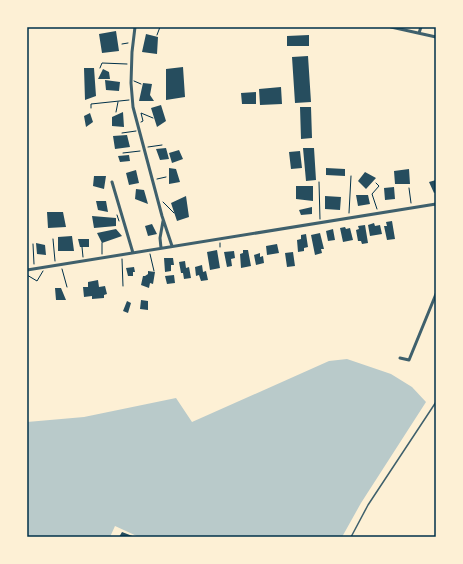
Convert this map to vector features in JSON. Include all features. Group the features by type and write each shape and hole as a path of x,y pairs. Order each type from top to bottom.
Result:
{"street":[{"path":"135,27 131,64 132,99 136,122 152,181 172,246"},
{"path":"391,27 436,37"},
{"path":"419,34 421,27"},
{"path":"112,182 133,252"},
{"path":"27,270 436,204"},
{"path":"161,248 162,216"},
{"path":"400,358 409,360 436,294"}],"lane":[{"path":"351,537 368,505 436,402"}],"path":[{"path":"157,35 160,27"},
{"path":"122,44 133,43"},
{"path":"100,68 102,63 131,64"},
{"path":"131,80 141,84"},
{"path":"91,108 91,104 132,99"},
{"path":"116,112 118,101"},
{"path":"136,122 143,121 141,113 153,118"},
{"path":"122,133 139,131"},
{"path":"123,153 162,145"},
{"path":"349,218 351,176"},
{"path":"152,181 166,177"},
{"path":"319,182 320,222"},
{"path":"376,183 379,186 372,194 378,213"},
{"path":"409,188 412,208"},
{"path":"157,197 174,213"},
{"path":"52,239 56,265"},
{"path":"102,243 102,258"},
{"path":"33,244 34,269"},
{"path":"82,247 83,260"},
{"path":"149,250 154,271"},
{"path":"121,254 123,286"},
{"path":"62,264 67,287"},
{"path":"27,275 37,281 45,267"}],"shaded area":[{"path":"347,359 391,374 412,387 426,402 361,503 342,537 139,537 115,526 110,537 27,537 27,422 84,417 176,398 192,422 329,361"}],"building":[{"path":"116,31 119,51 102,53 99,34"},
{"path":"146,34 158,37 157,54 142,52"},
{"path":"309,35 309,46 287,46 287,36"},
{"path":"308,56 311,102 295,103 292,57"},
{"path":"183,67 185,97 166,100 166,69"},
{"path":"84,68 94,68 96,96 85,100"},
{"path":"103,69 109,72 110,79 98,79"},
{"path":"105,80 120,82 119,91 106,90"},
{"path":"143,83 152,84 150,95 154,101 139,101"},
{"path":"281,87 282,104 260,105 259,89"},
{"path":"256,92 256,104 242,104 241,93"},
{"path":"161,105 166,121 157,127 151,108"},
{"path":"300,107 311,107 312,138 301,139"},
{"path":"123,112 124,127 112,126 112,117"},
{"path":"90,113 93,122 86,127 84,116"},
{"path":"127,135 130,147 115,149 113,136"},
{"path":"166,148 169,159 160,160 156,149"},
{"path":"303,148 314,148 316,180 306,181"},
{"path":"179,150 183,159 172,163 169,153"},
{"path":"300,151 302,168 291,169 289,152"},
{"path":"129,155 130,161 120,162 118,156"},
{"path":"169,168 176,169 180,182 169,184"},
{"path":"326,168 345,169 345,176 326,175"},
{"path":"409,169 410,184 395,184 394,171"},
{"path":"136,170 139,183 129,185 126,173"},
{"path":"365,172 376,178 366,189 358,181"},
{"path":"94,176 106,176 104,189 93,186"},
{"path":"436,180 436,192 434,193 429,182"},
{"path":"296,186 313,186 313,201 296,199"},
{"path":"394,187 395,199 385,200 384,188"},
{"path":"136,189 144,190 148,204 135,199"},
{"path":"356,195 368,195 370,204 358,206"},
{"path":"186,196 189,217 177,221 171,203"},
{"path":"325,196 341,197 340,210 325,209"},
{"path":"96,201 106,201 108,212 98,210"},
{"path":"312,207 312,214 301,215 299,210"},
{"path":"47,212 63,212 66,227 48,228"},
{"path":"92,216 116,218 116,226 94,228"},
{"path":"392,221 395,239 387,240 384,226 387,226 386,222"},
{"path":"374,223 375,226 380,225 382,234 370,236 368,225"},
{"path":"152,224 157,234 148,236 145,226"},
{"path":"365,225 368,243 362,244 361,241 358,241 356,230 359,229 358,226"},
{"path":"345,227 346,229 350,228 353,240 343,242 340,228"},
{"path":"116,229 122,236 102,243 97,233"},
{"path":"333,229 335,240 328,241 326,231"},
{"path":"320,233 324,249 321,249 322,253 315,255 311,235"},
{"path":"306,234 308,247 304,248 304,251 298,252 297,240 301,239 301,235"},
{"path":"72,236 74,251 58,251 58,237"},
{"path":"78,239 89,239 89,247 80,247"},
{"path":"36,243 45,245 46,255 37,254"},
{"path":"277,244 279,253 267,255 266,246"},
{"path":"217,250 220,268 210,270 207,252"},
{"path":"243,250 248,250 251,266 241,268 240,254 243,253"},
{"path":"234,251 235,258 231,259 232,266 227,267 224,252"},
{"path":"293,252 295,266 287,267 285,253"},
{"path":"260,253 260,257 263,256 264,263 256,265 254,255"},
{"path":"164,258 173,258 174,265 171,265 171,271 165,272"},
{"path":"185,261 186,268 189,267 191,278 184,279 179,262"},
{"path":"202,265 203,272 206,271 208,280 201,281 199,275 196,276 195,267"},
{"path":"134,267 135,272 133,272 133,276 128,276 126,268"},
{"path":"148,271 155,272 153,284 150,283 149,288 141,285 143,276 148,274"},
{"path":"174,275 175,283 167,284 165,276"},
{"path":"98,280 99,287 105,286 107,294 104,295 104,298 92,299 92,296 84,297 83,287 88,287 88,282"},
{"path":"55,288 61,288 66,300 56,300"},
{"path":"141,300 148,301 148,310 140,309"},
{"path":"127,301 131,303 128,313 123,311"},
{"path":"122,532 135,537 119,537"}]}
